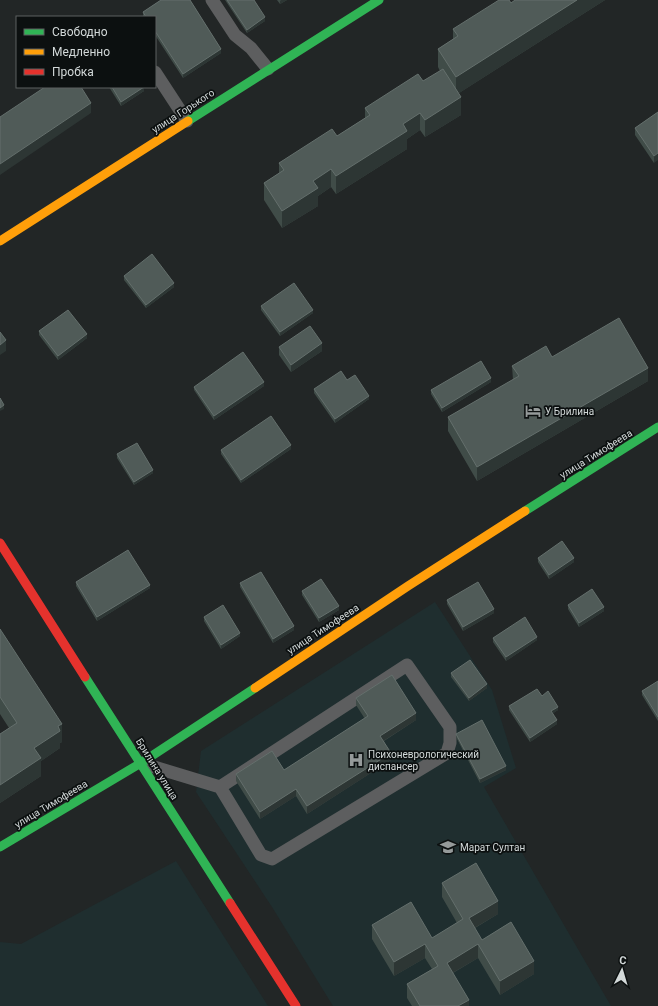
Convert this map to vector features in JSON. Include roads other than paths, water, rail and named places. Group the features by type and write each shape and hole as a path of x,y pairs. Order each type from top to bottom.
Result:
{"street":[{"name":"улица Горького","path":"0,241 268,69 379,0"},
{"name":"улица Тимофеева","path":"0,848 140,763 408,586 658,427"},
{"name":"Брилина улица","path":"0,543 296,1006"}],"lane":[{"path":"212,0 235,35 251,48 268,69"},
{"path":"156,74 187,121"},
{"path":"140,763 220,787 261,855 272,859 447,753 450,743 450,727 407,665 220,787"}],"place":[{"name":"У Брилина","path":"533,411"},
{"name":"Психоневрологический диспансер","path":"356,760"},
{"name":"Марат Султан","path":"448,847"}]}
